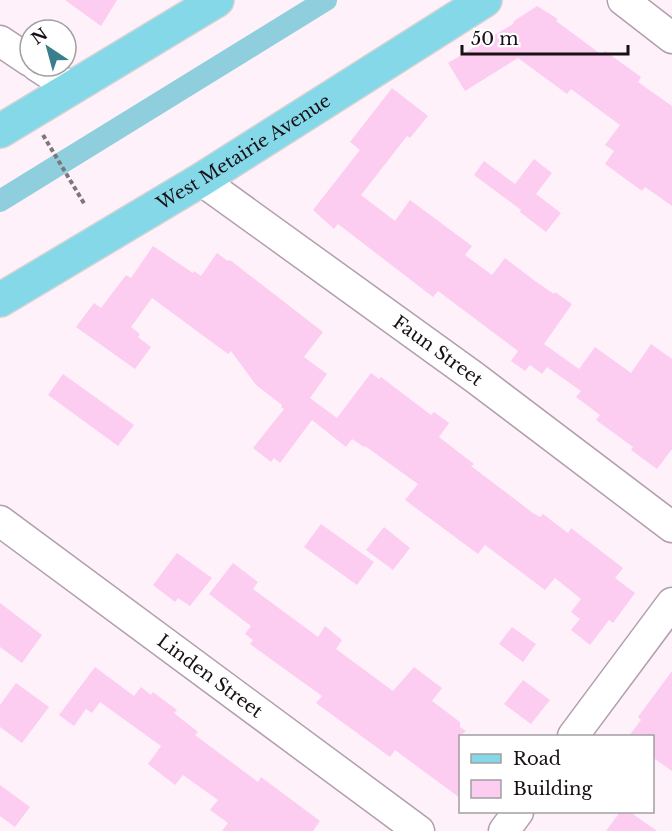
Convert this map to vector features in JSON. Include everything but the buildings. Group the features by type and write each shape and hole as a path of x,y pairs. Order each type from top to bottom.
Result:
{"main road":[{"path":"0,130 217,0"},
{"name":"West Metairie Avenue","path":"0,300 201,180 485,0"}],"street":[{"path":"623,0 672,38"},
{"path":"0,41 18,53"},
{"path":"56,78 71,88"},
{"name":"Faun Street","path":"201,180 474,377 672,527"},
{"name":"Linden Street","path":"0,521 419,831"},
{"path":"574,735 672,603"},
{"path":"504,831 517,813"}],"path":[{"path":"42,135 85,204"}],"waterway":[{"path":"0,201 326,0"}]}
